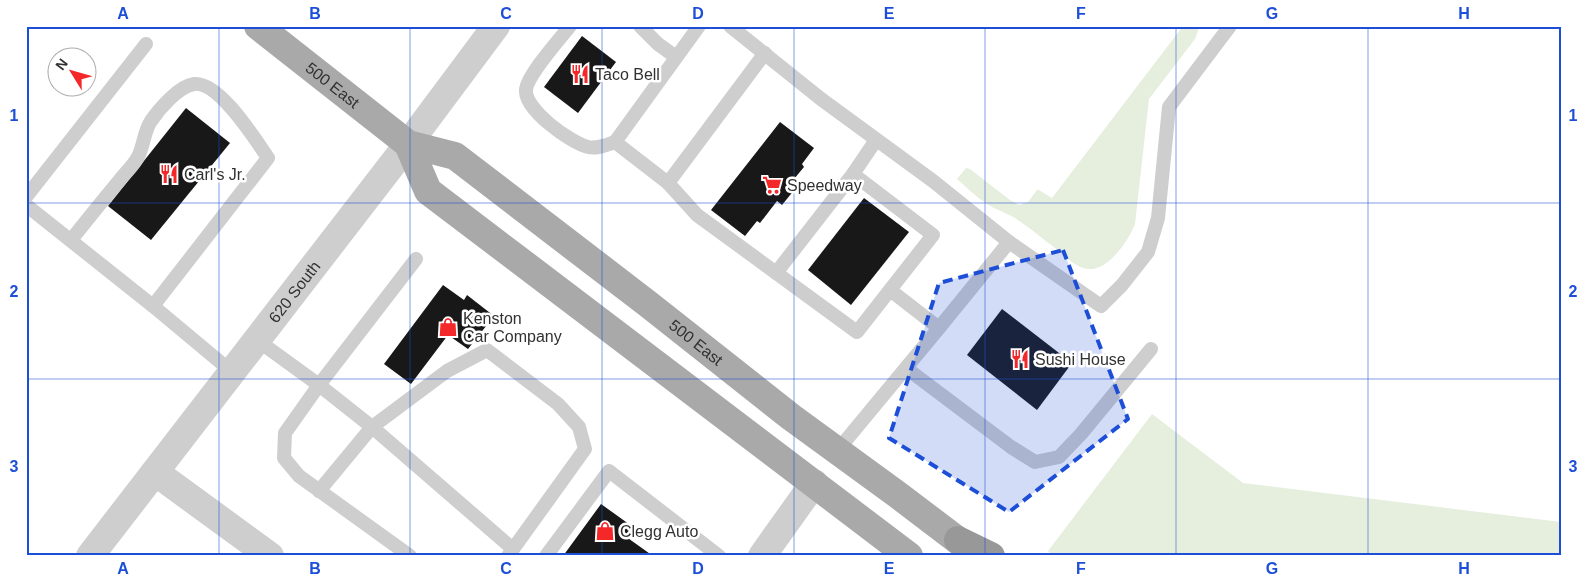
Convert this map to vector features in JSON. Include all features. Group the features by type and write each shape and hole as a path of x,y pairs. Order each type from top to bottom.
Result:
{"highway":[{"path":"968,548 991,556"}],"main road":[{"name":"500 East","path":"258,26 408,144 454,156 648,304 791,417 968,548"},
{"name":"500 East","path":"408,144 428,191 909,556"}],"street":[{"name":"620 South","path":"90,556 408,144 496,26"},
{"path":"155,472 270,556"},
{"path":"762,556 814,483"}],"lane":[{"path":"570,26 533,75 526,88 526,96 531,106 541,117 573,140 588,147 615,142 699,26"},
{"path":"640,26 658,44 676,57"},
{"path":"730,26 876,140 933,181 1009,242 1101,306 1122,285 1148,252 1158,218 1169,107 1230,26"},
{"path":"26,197 146,44"},
{"path":"668,183 765,53"},
{"path":"71,240 138,158 150,122 171,97 184,88 195,84 206,86 216,93 232,108 268,158 154,306"},
{"path":"776,273 876,140"},
{"path":"615,142 668,183 697,215 857,332 933,235 852,174"},
{"path":"26,205 154,306 232,372"},
{"path":"837,450 1009,242"},
{"path":"410,556 299,476 284,458 285,433 319,385 416,259"},
{"path":"890,290 939,328"},
{"path":"257,340 319,385 372,427 510,552 585,449 579,427 558,404 487,350 447,371 372,427 319,490"},
{"path":"906,368 1011,447 1035,462 1058,457 1081,434 1151,349"},
{"path":"546,556 609,471 719,556"}],"highlighted area":[{"path":"1063,250 1128,419 1009,512 889,438 939,283"}],"green space":[{"path":"1183,26 1199,26 1195,39 1149,99 1135,224 1118,252 1105,264 1091,269 1077,265 1020,221 984,202 957,179 966,168 970,169 1019,205 1028,202 1037,190 1052,198"},
{"path":"1152,414 1243,483 1561,522 1561,556 1053,556 1048,551"}],"building":[{"name":"Taco Bell","path":"582,36 616,62 578,113 544,87"},
{"name":"Carl's Jr.","path":"186,108 230,143 151,240 108,206"},
{"path":"780,122 814,148 802,164 804,167 789,185 795,189 782,205 777,201 760,223 757,221 745,236 711,210"},
{"path":"864,198 909,232 851,305 808,270"},
{"name":"Kenston Car Company","path":"443,285 464,300 467,295 494,316 468,349 448,335 411,384 384,364"},
{"name":"Sushi House","path":"1002,309 1072,363 1037,410 967,355"},
{"name":"Clegg Auto","path":"601,504 633,527 625,536 653,556 563,556"}],"place":[{"name":"Taco Bell","path":"580,74"},
{"name":"Carl's Jr.","path":"169,174"},
{"name":"Speedway","path":"772,185"},
{"name":"Kenston Car Company","path":"448,327"},
{"name":"Sushi House","path":"1020,359"},
{"name":"Clegg Auto","path":"605,531"}]}
